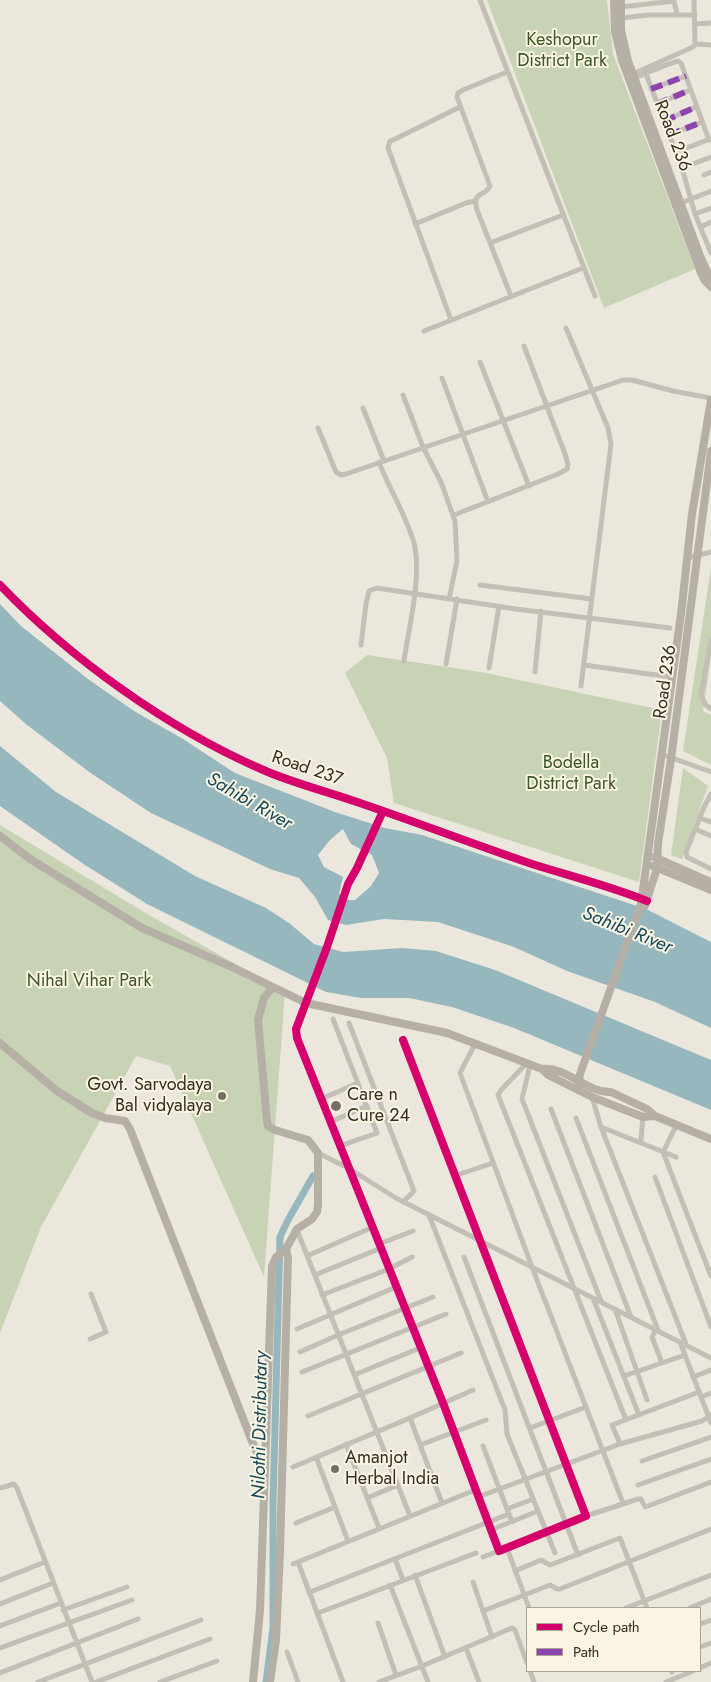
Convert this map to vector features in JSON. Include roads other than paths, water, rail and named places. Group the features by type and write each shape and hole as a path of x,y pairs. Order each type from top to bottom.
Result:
{"street":[{"path":"480,0 506,72 595,296"},
{"path":"614,0 615,32 622,60 701,273 705,281 711,286"},
{"path":"633,76 688,51 695,44 694,0"},
{"path":"621,4 674,2 676,14"},
{"name":"Road 236","path":"621,4 623,46 702,261 711,280"},
{"path":"621,18 648,15 695,15"},
{"path":"695,24 711,22"},
{"path":"695,44 711,45"},
{"path":"633,76 646,74 668,63 678,61 681,63 696,107 710,139 676,152"},
{"path":"506,72 460,92 457,97 490,186 489,189 478,194 475,201 477,210 511,296"},
{"path":"646,74 682,168 700,227 711,253"},
{"path":"651,89 686,76"},
{"path":"658,104 690,90"},
{"path":"451,320 388,152 389,144 393,140 460,107"},
{"path":"664,121 696,107"},
{"path":"669,135 702,122"},
{"path":"682,168 711,157"},
{"path":"704,175 711,172"},
{"path":"681,203 711,191"},
{"path":"415,224 466,202 475,201"},
{"path":"696,214 711,208"},
{"path":"490,243 563,215"},
{"path":"700,227 711,222"},
{"path":"424,331 584,268"},
{"path":"566,328 608,428 611,444 581,686"},
{"path":"454,515 567,469 568,464 524,346"},
{"path":"480,362 529,486"},
{"path":"442,378 488,502"},
{"path":"318,428 336,472 341,475 614,382 632,380 711,399 692,514 647,854 644,903 580,1080"},
{"path":"403,395 423,447 441,482 454,515 458,547 449,598"},
{"path":"363,408 414,547 416,569 414,593 404,661"},
{"name":"Road 236","path":"644,903 657,868 658,844 671,759 711,451"},
{"path":"687,558 711,552"},
{"name":"Road 237","path":"0,585 30,615 68,647 151,708 203,740 262,770 644,903"},
{"path":"480,585 592,599"},
{"path":"361,645 366,604 370,591 377,588 670,628"},
{"path":"446,664 456,599"},
{"path":"489,668 499,606"},
{"path":"535,672 542,611"},
{"path":"711,640 701,695 702,700 711,710"},
{"path":"584,665 671,677"},
{"path":"661,754 711,772"},
{"path":"711,794 699,818 686,852 687,857 711,869"},
{"path":"383,811 348,884 328,947 296,1029 297,1038 443,1404 499,1551"},
{"path":"699,818 711,822"},
{"path":"695,829 711,836"},
{"path":"0,836 30,859 142,928 232,967 306,1003 433,1030 542,1069 546,1074 587,1080 646,1108 654,1116"},
{"path":"647,854 711,882"},
{"path":"646,864 711,890"},
{"path":"272,988 264,998 258,1020 268,1126 308,1140 318,1153 348,1168 403,1202 711,1358"},
{"path":"333,1019 377,1133 340,1146"},
{"path":"349,1023 414,1191 403,1202"},
{"path":"403,1040 586,1516"},
{"path":"0,1043 57,1091 92,1113 105,1118 125,1121 130,1129 255,1449 264,1464"},
{"path":"475,1044 460,1073 623,1504"},
{"path":"528,1064 499,1091 498,1095 626,1420"},
{"path":"528,1064 522,1099 601,1302"},
{"path":"580,1080 592,1096 601,1127 686,1345"},
{"path":"321,1099 358,1083"},
{"path":"592,1096 643,1117 654,1116 677,1124 711,1139"},
{"path":"330,1122 367,1106"},
{"path":"641,1141 643,1117 646,1108"},
{"path":"551,1109 632,1317"},
{"path":"576,1118 657,1330"},
{"path":"677,1124 663,1152 711,1276"},
{"path":"601,1127 641,1141 676,1157"},
{"path":"253,1682 260,1610 271,1274 272,1266 296,1229 312,1219 318,1205 318,1153"},
{"path":"454,1176 493,1163"},
{"path":"655,1177 711,1327"},
{"path":"428,1215 505,1410 507,1434 555,1553"},
{"path":"307,1256 372,1227"},
{"path":"296,1229 410,1516"},
{"path":"315,1275 413,1231"},
{"path":"270,1682 276,1640 280,1551 288,1258 281,1253"},
{"path":"322,1295 389,1269 412,1257"},
{"path":"464,1257 578,1554"},
{"path":"297,1329 396,1287"},
{"path":"90,1338 106,1332 92,1294"},
{"path":"300,1352 338,1334 433,1297"},
{"path":"593,1298 639,1415"},
{"path":"615,1309 647,1400"},
{"path":"302,1372 446,1314"},
{"path":"657,1330 652,1338 662,1363"},
{"path":"680,1342 710,1416 711,1423"},
{"path":"354,1376 420,1348"},
{"path":"308,1416 461,1353"},
{"path":"624,1376 685,1355"},
{"path":"693,1377 711,1370"},
{"path":"293,1467 472,1390"},
{"path":"620,1444 612,1425 700,1394 711,1393"},
{"path":"530,1428 586,1407"},
{"path":"478,1498 603,1450 702,1421 710,1416"},
{"path":"410,1418 442,1503"},
{"path":"420,1445 486,1420"},
{"path":"642,1461 711,1437"},
{"path":"346,1444 379,1528"},
{"path":"483,1446 512,1522"},
{"path":"316,1457 348,1541"},
{"path":"638,1485 711,1459"},
{"path":"483,1558 586,1516 641,1499 645,1507 711,1482"},
{"path":"0,1488 14,1484 18,1488 92,1682"},
{"path":"367,1498 398,1486"},
{"path":"343,1682 310,1592 296,1563 476,1490"},
{"path":"310,1592 488,1522 533,1498"},
{"path":"296,1523 335,1508"},
{"path":"491,1530 538,1511"},
{"path":"483,1611 550,1585 560,1589 711,1529"},
{"path":"515,1571 541,1560 550,1566 620,1538 647,1607"},
{"path":"507,1548 529,1607"},
{"path":"318,1613 476,1553"},
{"path":"395,1558 403,1580"},
{"path":"0,1580 45,1562"},
{"path":"416,1575 445,1657"},
{"path":"629,1607 711,1575"},
{"path":"473,1582 492,1637"},
{"path":"0,1604 53,1583"},
{"path":"390,1585 428,1682"},
{"path":"63,1610 127,1587"},
{"path":"692,1607 711,1599"},
{"path":"0,1648 132,1600"},
{"path":"0,1626 61,1604"},
{"path":"0,1673 138,1619"},
{"path":"38,1682 201,1620"},
{"path":"378,1624 396,1675"},
{"path":"379,1682 514,1628 524,1646"},
{"path":"96,1682 210,1639"},
{"path":"466,1648 479,1682"},
{"path":"287,1652 298,1682"},
{"path":"160,1682 217,1661"},
{"path":"666,1682 691,1672"}],"water":[{"name":"Sahibi River","path":"0,604 21,626 88,679 134,711 183,739 235,773 335,812 385,828 422,835 646,909 711,942 711,1028 655,1002 567,971 514,947 438,922 384,919 346,925 328,920 315,897 299,878 270,869 151,813 92,774 27,725 0,701","holes":["343,829 351,844 372,855 379,873 371,886 355,900 349,900 339,894 343,877 324,867 318,855 330,840"]},
{"path":"0,746 56,792 195,876 266,908 289,923 314,944 343,952 402,948 436,951 495,970 711,1060 711,1110 514,1028 452,1007 409,998 361,998 326,992 147,904 85,865 0,806"}],"waterway":[{"name":"Nilothi Distributary","path":"266,1682 273,1628 273,1503 280,1237 313,1176"}],"place":[{"name":"Govt. Sarvodaya Bal vidyalaya","path":"222,1096"},
{"name":"Care n Cure 24","path":"336,1106"},
{"name":"Amanjot Herbal India","path":"335,1469"}],"park label":[{"name":"Keshopur District Park","path":"562,51"},
{"name":"Bodella District Park","path":"571,774"},
{"name":"Nihal Vihar Park","path":"89,982"}]}
